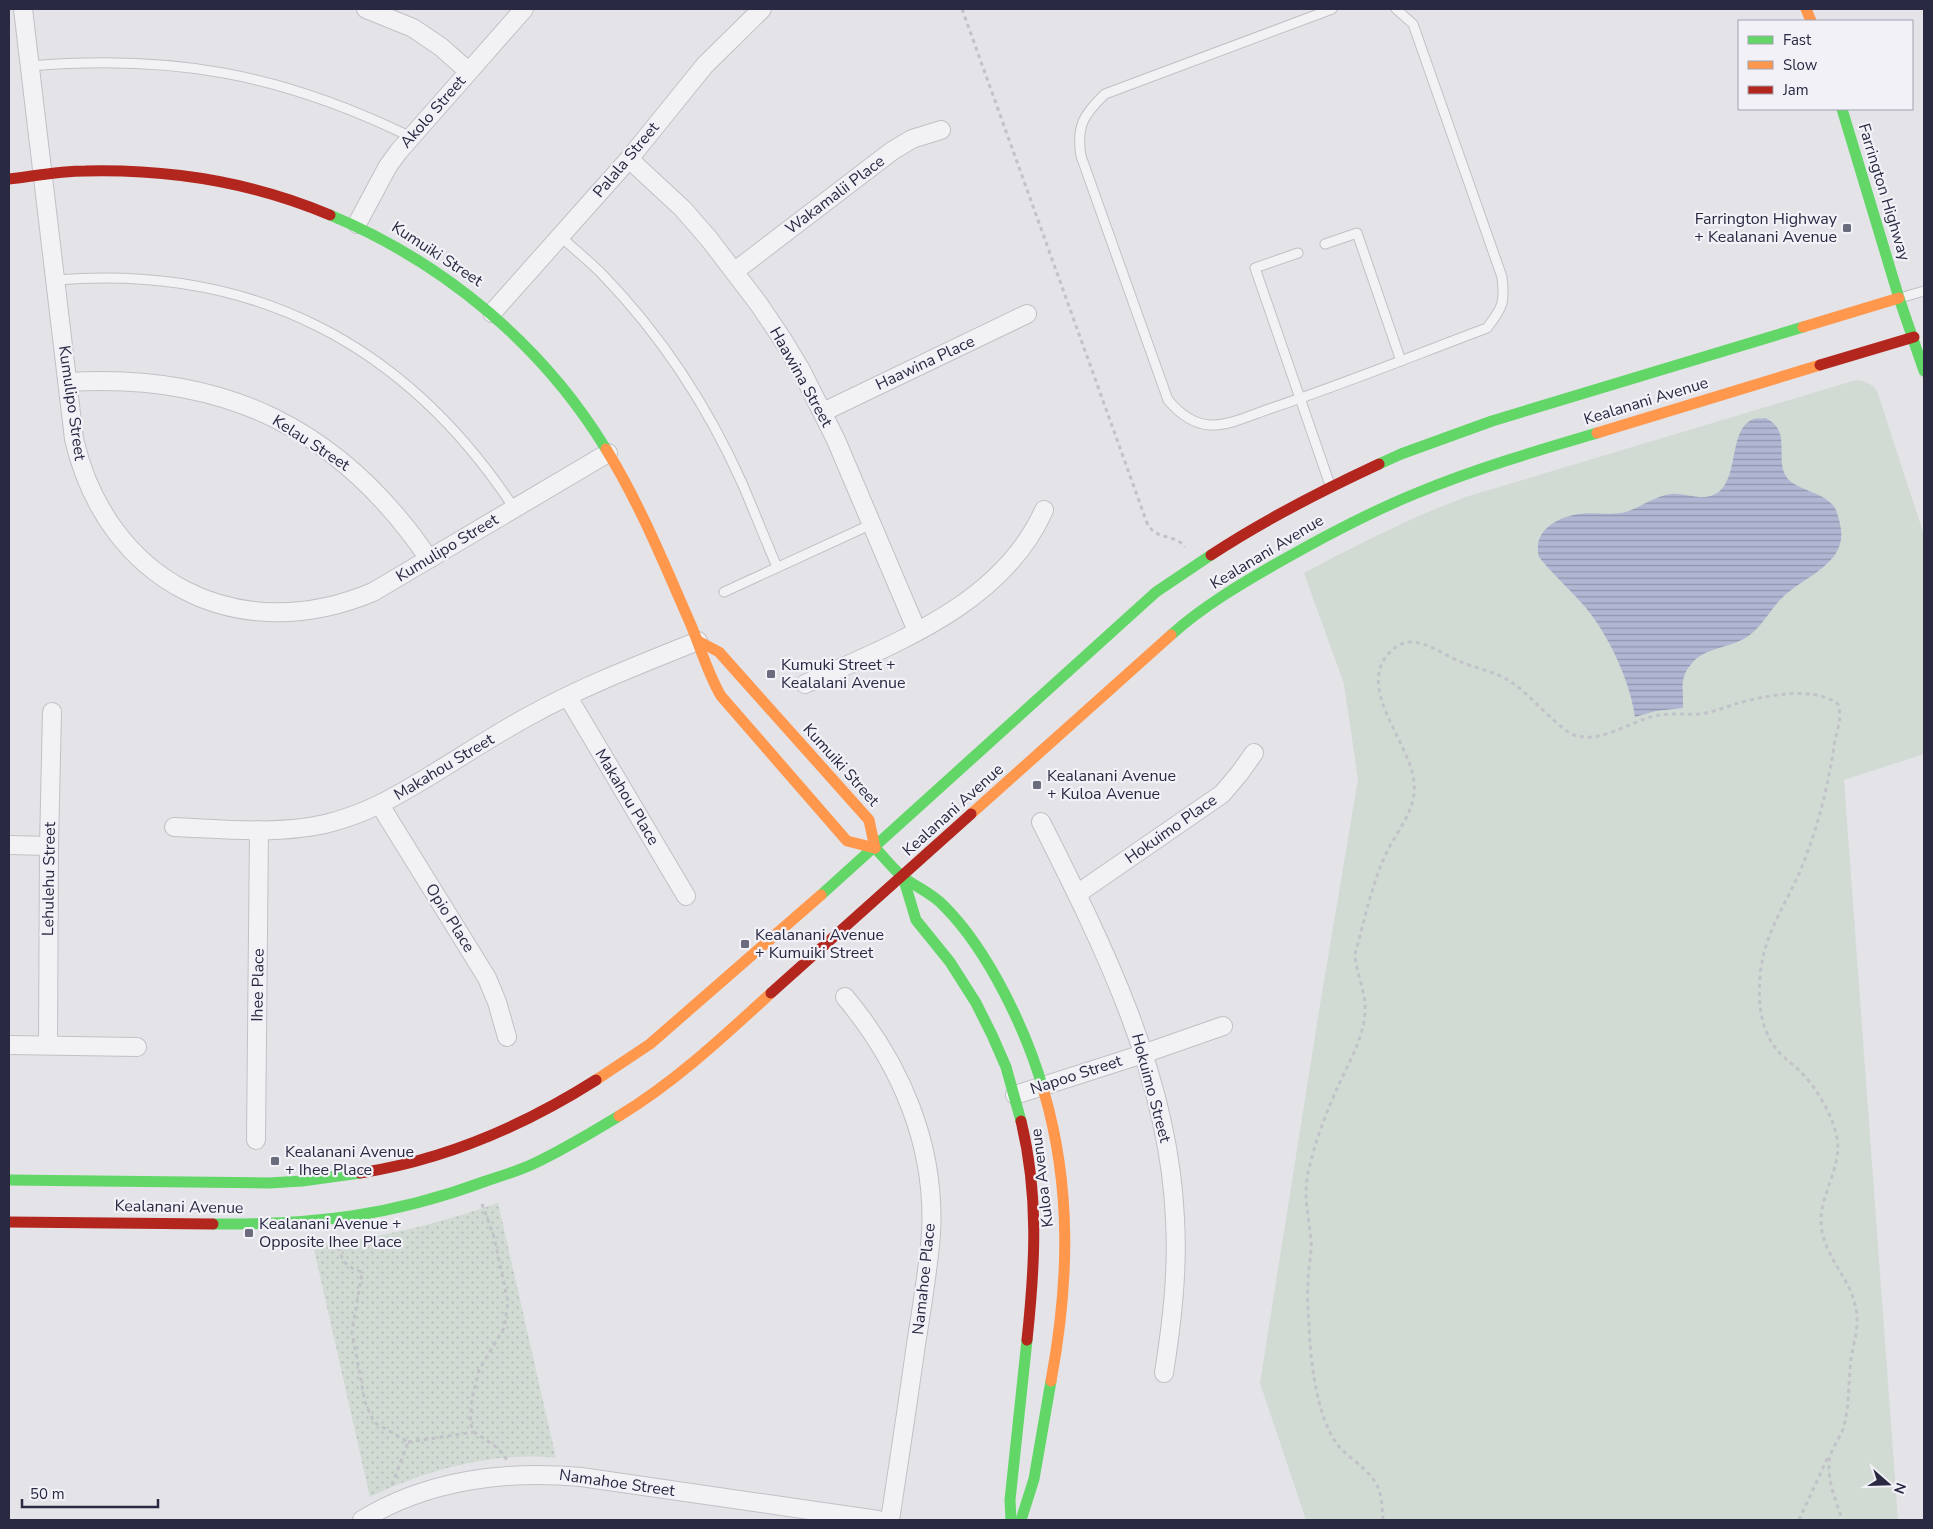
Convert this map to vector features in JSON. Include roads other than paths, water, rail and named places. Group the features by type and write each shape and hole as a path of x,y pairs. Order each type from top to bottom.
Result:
{"street":[{"name":"Kumulipo Street","path":"23,9 74,439 80,461 97,504 114,530 140,558 177,586 218,604 263,612 308,611 331,607 366,594 429,559 608,453"},
{"path":"366,9 421,33 441,47 468,71"},
{"name":"Akolo Street","path":"356,224 388,166 411,136 524,9"},
{"name":"Palala Street","path":"492,313 629,158 705,65 762,9"},
{"name":"Farrington Highway","path":"1842,110 1899,298 1919,335 1924,371"},
{"name":"Wakamalii Place","path":"734,271 892,151 912,139 941,130"},
{"name":"Haawina Street","path":"629,158 683,209 734,271 780,337 823,412 917,631"},
{"name":"Kumuiki Street","path":"9,179 104,169 143,170 210,178 258,188 296,200 356,224 404,249 438,271 492,313 528,348 579,409 608,453 655,543 698,641 710,677 721,696 847,841 875,848 869,820 719,652 698,641"},
{"name":"Kealanani Avenue","path":"9,1180 267,1183 317,1180 399,1166 440,1155 514,1127 585,1090 626,1062 681,1019 710,991 875,848 1156,592 1196,564 1272,517 1356,474 1401,454 1492,421 1899,298"},
{"name":"Haawina Place","path":"823,412 1027,314"},
{"name":"Kealanani Avenue","path":"9,1222 276,1224 332,1219 409,1206 476,1186 531,1165 569,1146 642,1102 676,1077 903,877 1182,625 1254,576 1332,532 1416,493 1504,461 1919,335"},
{"name":"Kelau Street","path":"68,382 128,380 158,383 216,395 272,417 325,448 372,487 393,509 429,559"},
{"path":"805,684 948,615 982,589 1020,552 1032,535 1044,510"},
{"name":"Makahou Street","path":"174,827 259,830 301,828 346,818 380,805 406,791 530,716 602,680 698,641"},
{"name":"Makahou Place","path":"568,697 686,896"},
{"name":"Lehulehu Street","path":"48,1045 52,712"},
{"name":"Hokuimo Place","path":"1077,894 1222,794 1254,753"},
{"name":"Opio Place","path":"380,805 487,978 497,1002 507,1037"},
{"name":"Hokuimo Street","path":"1041,822 1077,894 1122,995 1158,1104 1166,1141 1175,1218 1176,1259 1174,1300 1164,1373"},
{"name":"Ihee Place","path":"256,1140 259,830"},
{"path":"9,845 49,846"},
{"name":"Kuloa Avenue","path":"875,848 903,877 943,905 985,960 1019,1021 1044,1086 1053,1123 1065,1209 1065,1276 1051,1382 1029,1502 1021,1520"},
{"name":"Kuloa Avenue","path":"903,877 916,920 942,950 977,1005 992,1034 1015,1095 1031,1165 1036,1237 1034,1273 1010,1500 1011,1520"},
{"name":"Namahoe Place","path":"845,997 864,1020 895,1070 917,1124 929,1179 931,1215 929,1260 890,1520"},
{"name":"Napoo Street","path":"1015,1095 1223,1026"},
{"path":"9,1045 136,1047"},
{"name":"Namahoe Street","path":"362,1520 395,1503 455,1483 486,1477 549,1474 878,1520"}],"lane":[{"path":"1332,9 1105,94 1090,108 1082,124 1078,138 1081,156 1168,400 1177,411 1192,420 1209,425 1226,423 1300,399 1487,328 1499,312 1504,297 1502,277 1412,24 1396,9"},
{"path":"30,66 125,62 220,71 304,92 373,118 411,136"},
{"path":"1325,244 1357,233 1401,360"},
{"path":"560,236 602,273 649,329 686,381 706,413 741,482 777,567"},
{"path":"1298,253 1255,268 1331,487"},
{"path":"56,280 92,277 165,280 201,286 262,303 304,320 366,354 423,398 472,450 514,508"},
{"path":"1899,298 1924,291"},
{"path":"724,592 872,524"}],"water":[{"path":"1765,418 1774,424 1779,431 1782,466 1790,481 1826,499 1835,508 1841,530 1841,541 1837,551 1822,568 1785,595 1753,633 1740,641 1705,653 1693,662 1685,673 1683,708 1656,711 1635,717 1623,674 1603,632 1586,608 1539,557 1539,540 1548,527 1562,518 1584,513 1621,513 1664,495 1679,494 1705,497 1717,493 1725,485 1730,474 1739,435 1745,425 1754,419"}],"place":[{"name":"Farrington Highway + Kealanani Avenue","path":"1847,228"},
{"name":"Kumuki Street + Kealalani Avenue","path":"771,674"},
{"name":"Kealanani Avenue + Kuloa Avenue","path":"1037,785"},
{"name":"Kealanani Avenue + Kumuiki Street","path":"745,944"},
{"name":"Kealanani Avenue + Ihee Place","path":"275,1161"},
{"name":"Kealanani Avenue + Opposite Ihee Place","path":"249,1233"}]}
